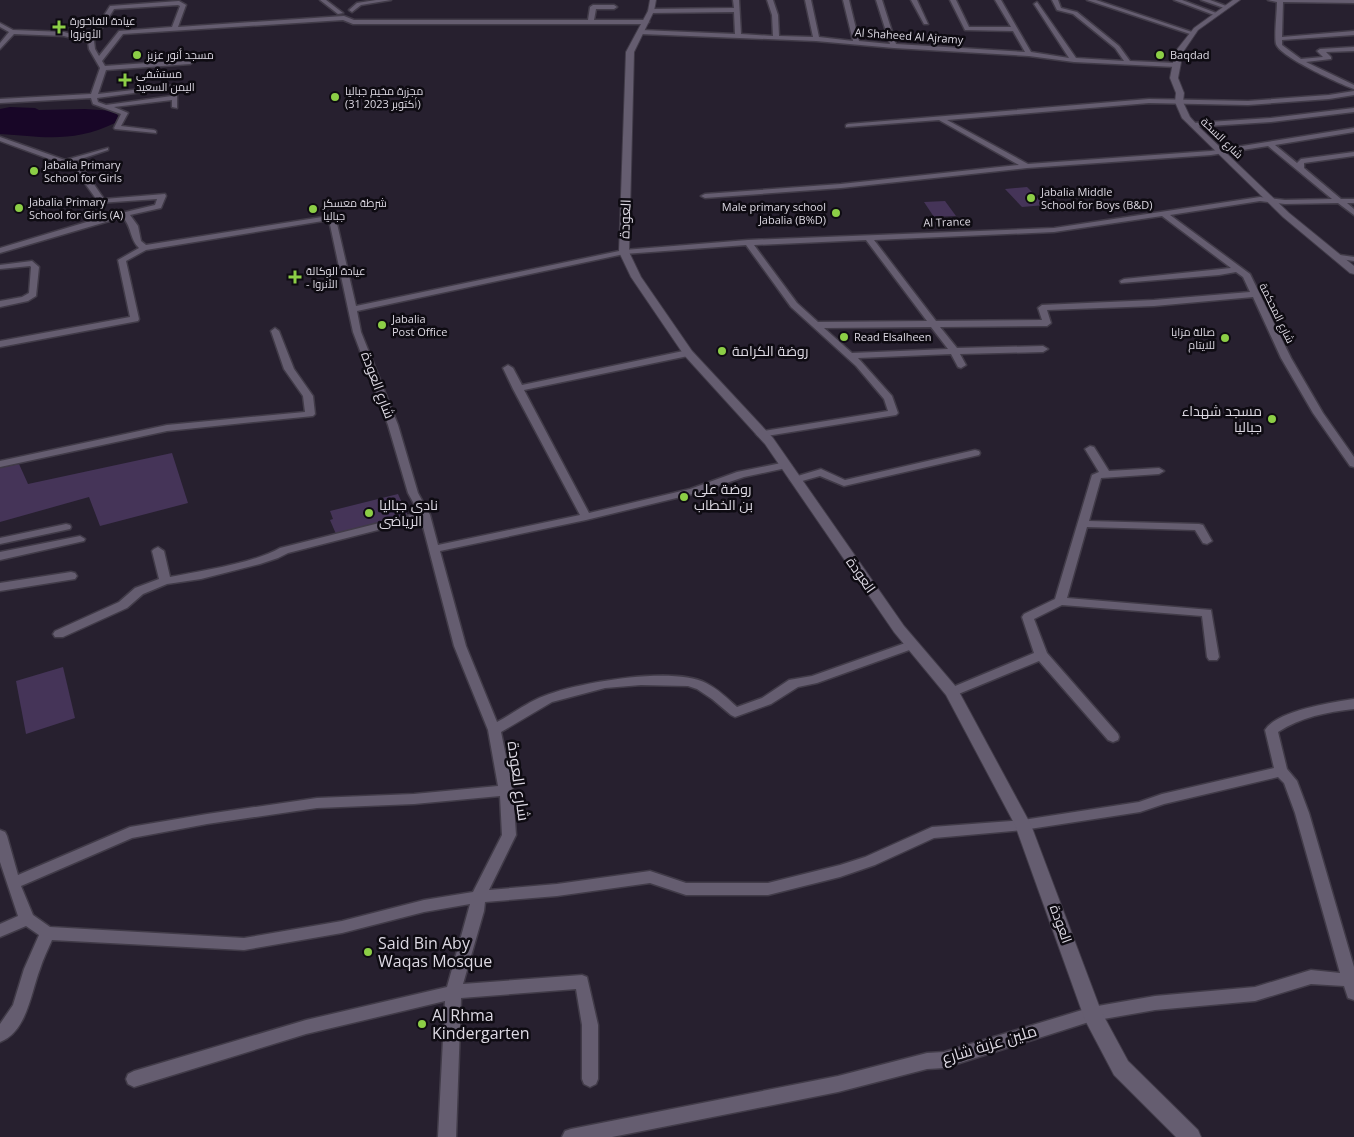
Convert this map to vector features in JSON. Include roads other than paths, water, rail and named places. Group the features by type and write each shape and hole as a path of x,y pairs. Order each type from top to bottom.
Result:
{"main road":[{"name":"العودة","path":"653,0 652,11 630,52 624,252 636,277 688,353 761,434 786,465 911,645 952,692 1023,825 1092,1014 1121,1068 1191,1137"},
{"name":"شارع السكة","path":"1237,0 1192,34 1179,52 1174,78 1180,93 1179,102 1186,118 1219,151 1286,215 1354,271"}],"street":[{"path":"323,0 353,22 646,22"},
{"path":"352,10 357,0"},
{"path":"99,61 120,32 342,15 359,4 388,0"},
{"path":"736,0 738,35"},
{"path":"770,0 774,15 776,37"},
{"path":"808,0 816,39"},
{"path":"846,0 857,43"},
{"path":"879,0 894,46"},
{"path":"914,0 926,23"},
{"path":"953,0 967,29 1014,29"},
{"path":"998,0 1029,54"},
{"path":"1055,0 1059,9 1075,13 1117,47 1128,62"},
{"path":"1090,0 1192,34"},
{"path":"1177,0 1216,14"},
{"path":"1204,0 1226,8"},
{"path":"1271,0 1354,1"},
{"path":"1280,1 1279,45 1286,52 1300,60 1354,87"},
{"path":"154,132 117,128 125,114 95,103 94,96 103,68 92,49 90,41 112,3 179,3 183,5 176,28"},
{"path":"1037,4 1074,60"},
{"path":"591,22 593,7 614,8"},
{"path":"652,11 693,8 736,10"},
{"path":"347,29 353,22"},
{"path":"0,25 12,32 64,34 95,32"},
{"path":"0,47 12,32"},
{"name":"Al Shaheed Al Ajramy","path":"641,32 816,39 894,46 1029,54 1074,60 1176,65"},
{"path":"1278,39 1354,33"},
{"path":"64,34 90,41 98,40"},
{"path":"106,40 114,40"},
{"path":"1300,60 1329,58 1320,51 1354,49"},
{"path":"103,68 190,62"},
{"path":"0,101 94,96 175,86 175,107"},
{"path":"848,126 942,120 1149,101 1248,102 1329,97 1354,93"},
{"path":"107,106 176,98"},
{"path":"1193,125 1271,120 1354,110"},
{"path":"934,118 942,120 1027,166"},
{"path":"705,196 841,186 1027,166 1219,151 1354,130"},
{"path":"0,139 77,166 102,201 162,196 158,206 0,251"},
{"path":"1270,144 1354,213"},
{"path":"65,162 106,149"},
{"path":"1300,169 1301,162 1354,154"},
{"name":"Al Trance","path":"353,309 624,252 748,242 1054,230 1270,199 1285,202 1354,201"},
{"path":"0,344 135,319 122,260 144,248 137,242 134,226 125,214"},
{"name":"شارع المحكمة","path":"1164,214 1247,276 1286,358 1318,413 1354,464"},
{"name":"شارع العودة","path":"144,248 332,217 357,332 394,425 413,493 425,515 460,646 494,730 506,790 508,835 478,897 477,911 453,992 447,1137"},
{"path":"868,237 954,351 961,365"},
{"path":"748,242 794,305 859,364 889,398 893,413 761,434"},
{"path":"1336,256 1354,259"},
{"path":"0,267 32,263 36,267 33,294 26,299 0,304"},
{"path":"1124,281 1219,273 1238,269"},
{"path":"816,326 1047,323 1042,308 1154,303 1256,294"},
{"path":"0,464 167,428 310,414 308,396 289,368 275,331"},
{"path":"849,356 1043,349"},
{"path":"518,389 688,353"},
{"path":"508,368 586,517"},
{"path":"1090,449 1106,474"},
{"path":"795,480 821,472 844,482 975,453"},
{"path":"434,549 586,517 693,491 741,474 786,465"},
{"path":"1060,601 1097,475 1159,471"},
{"path":"60,634 122,605 138,591 164,581 210,573 274,556 284,550 425,515"},
{"path":"1082,524 1198,527 1207,541"},
{"path":"0,541 66,527"},
{"path":"0,556 80,539"},
{"path":"158,551 164,581"},
{"path":"0,587 71,576"},
{"path":"1114,737 1041,655 1028,617 1060,601 1207,613 1213,657"},
{"path":"494,730 548,699 605,684 623,682 689,682 701,686 735,712 769,699 784,687 799,680 813,680 911,645"},
{"path":"952,692 1041,655"},
{"path":"1352,986 1302,813 1290,781 1281,771 1271,730 1282,722 1329,707 1354,704"},
{"path":"0,836 13,883 27,919 47,933 244,944 342,926 424,906 478,897 557,890 650,877 686,889 768,889 840,872 870,861 932,833 1023,825 1140,807 1162,799 1281,771"},
{"path":"13,883 130,833 317,803 414,799 506,790"},
{"path":"0,931 27,919"},
{"path":"0,1035 5,1031 21,1006 32,970 47,933"},
{"name":"ملين عزبة شارع","path":"571,1137 838,1084 927,1061 944,1060 1092,1014 1155,1003 1255,994 1311,977 1352,986"},
{"path":"134,1078 306,1027 453,992 582,982 590,1025 590,1079"}],"place":[{"name":"عيادة الفاخورة الأونروا","path":"59,27"},
{"name":"مسجد أنور عزيز","path":"137,55"},
{"name":"Baqdad","path":"1160,55"},
{"name":"مستشفى اليمن السعيد","path":"125,80"},
{"name":"مجزرة مخيم جباليا (31 أكتوبر 2023)","path":"335,97"},
{"name":"Jabalia Primary School for Girls","path":"34,171"},
{"name":"Jabalia Middle School for Boys (B&D)","path":"1031,198"},
{"name":"Jabalia Primary School for Girls (A)","path":"19,208"},
{"name":"شرطة معسكر جباليا","path":"313,209"},
{"name":"Male primary school Jabalia (B%D)","path":"836,213"},
{"name":"عيادة الوكالة - الأنروا","path":"295,277"},
{"name":"Jabalia Post Office","path":"382,325"},
{"name":"Read Elsalheen","path":"844,337"},
{"name":"صالة مزايا للايتام","path":"1225,338"},
{"name":"روضة الكرامة","path":"722,351"},
{"name":"مسجد شهداء جباليا","path":"1272,419"},
{"name":"روضة على بن الخطاب","path":"684,497"},
{"name":"نادى جباليا الرياضى","path":"369,513"},
{"name":"Said Bin Aby Waqas Mosque","path":"368,952"},
{"name":"Al Rhma Kindergarten","path":"422,1024"}]}
